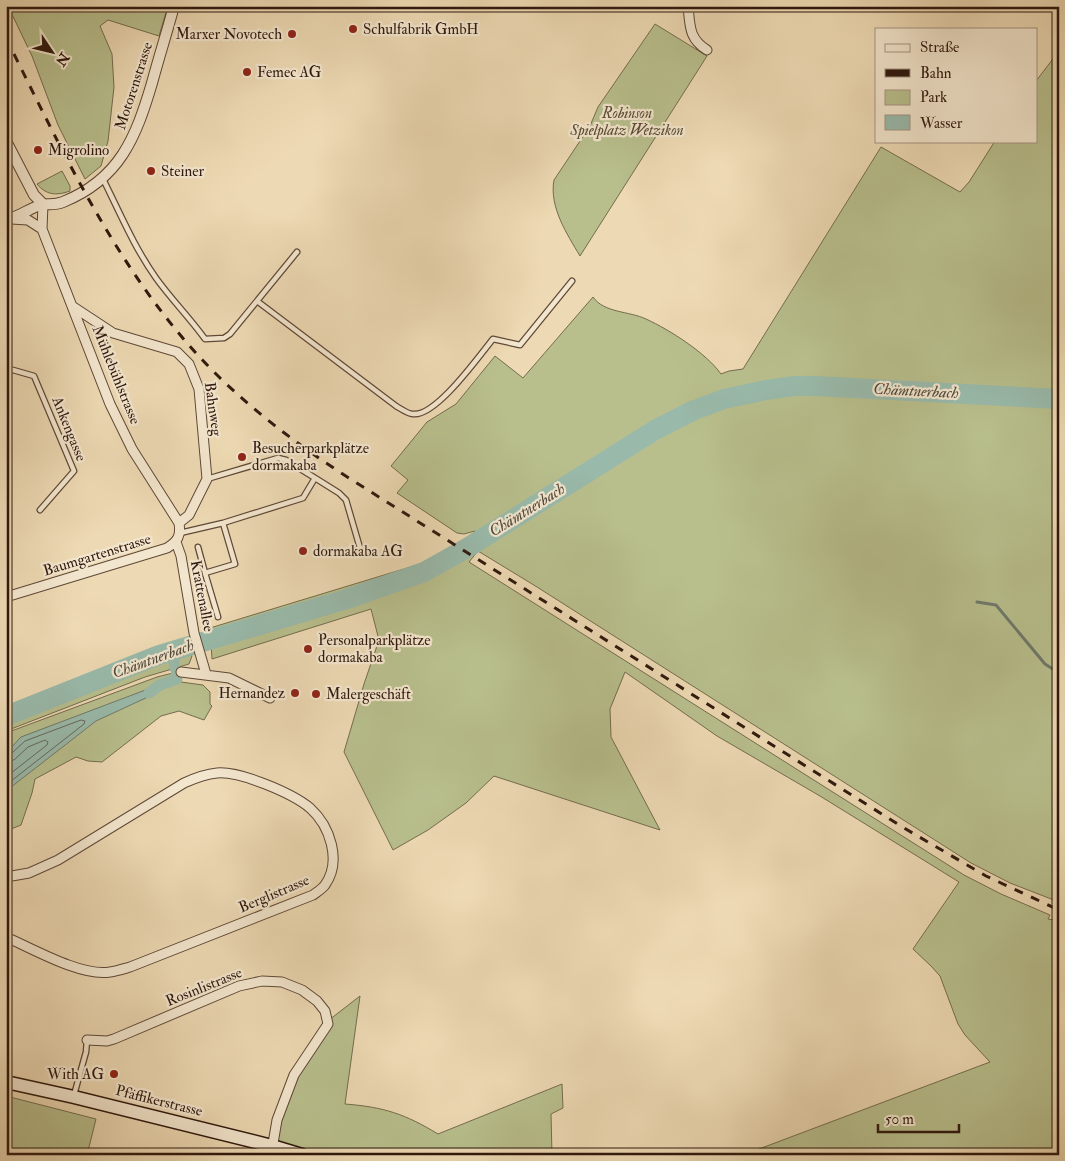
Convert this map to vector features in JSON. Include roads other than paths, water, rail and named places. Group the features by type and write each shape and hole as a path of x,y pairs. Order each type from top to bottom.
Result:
{"main road":[{"name":"Pfäffikerstrasse","path":"6,1082 74,1097 272,1150 302,1155"}],"street":[{"name":"Motorenstrasse","path":"8,219 43,204 51,206 85,192 103,179 117,164 124,155 140,121 174,6"},
{"path":"688,6 693,37 698,44 707,50"},
{"path":"6,141 34,195 43,204"},
{"name":"Mühlebühlstrasse","path":"43,204 42,229 117,418 132,449 179,523"},
{"path":"8,219 28,220 42,229"},
{"name":"Bahnweg","path":"72,306 113,333 177,352 189,364 199,388 207,479"},
{"path":"178,538 179,523 189,515 207,479"},
{"name":"Baumgartenstrasse","path":"6,597 167,548 178,538"},
{"name":"Krattenallee","path":"178,538 194,633 206,674"},
{"path":"180,672 229,678 270,698"},
{"name":"Berglistrasse","path":"6,877 28,873 58,860 184,783 198,777 218,773 241,775 285,793 310,808 324,826 333,847 332,868 325,886 313,894 130,967 109,973 88,971 73,966 6,937"},
{"name":"Rosinlistrasse","path":"87,1040 107,1041 114,1039 248,983 276,981 302,990 317,1001 327,1015 328,1024 294,1075 277,1120 272,1150"}],"lane":[{"path":"103,179 120,217 147,264 160,284 205,339 224,338 230,334 297,252"},
{"path":"257,301 396,406 414,414 427,411 446,396 493,339 520,345 572,281"},
{"name":"Ankengasse","path":"6,368 34,376 74,471 40,510"},
{"path":"207,479 278,458 286,460 339,493 346,500 360,548"},
{"path":"178,538 302,498 315,478"},
{"path":"205,573 235,564 223,523"},
{"path":"198,547 218,617"},
{"path":"74,1097 86,1052 87,1040"}],"water":[{"path":"148,689 150,696 96,721 6,791 6,749 9,750 21,737"}],"waterway":[{"name":"Chämtnerbach","path":"6,716 159,655 347,599 424,572 467,548 655,430 692,411 724,399 795,386 1059,399"},
{"path":"977,602 996,605 1045,664 1059,673"},
{"path":"172,651 175,668"},
{"path":"149,693 160,685 177,679 176,675"}],"railway":[{"path":"6,38 72,170 122,255 150,296 180,334 213,371 262,416 297,443 352,480 904,828 986,876 1059,910"}],"place":[{"name":"Schulfabrik GmbH","path":"353,29"},
{"name":"Marxer Novotech","path":"292,34"},
{"name":"Femec AG","path":"247,72"},
{"name":"Migrolino","path":"38,150"},
{"name":"Steiner","path":"151,171"},
{"name":"Besucherparkplätze dormakaba","path":"242,457"},
{"name":"dormakaba AG","path":"303,551"},
{"name":"Personalparkplätze dormakaba","path":"308,649"},
{"name":"Hernandez","path":"295,693"},
{"name":"Malergeschäft","path":"316,694"},
{"name":"With AG","path":"114,1074"}],"park label":[{"name":"Robinson Spielplatz Wetzikon","path":"627,122"}]}
